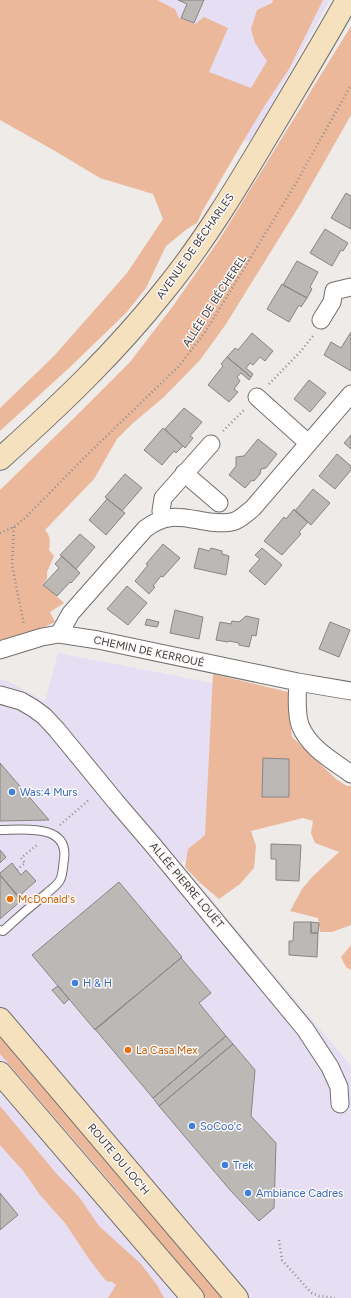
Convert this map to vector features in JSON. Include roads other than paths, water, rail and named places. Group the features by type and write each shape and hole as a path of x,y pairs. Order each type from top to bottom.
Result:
{"main road":[{"name":"AVENUE DE BÉCHARLES","path":"0,459 41,422 107,358 178,273 239,183 347,0"},
{"name":"ROUTE DU LOC'H","path":"0,1019 237,1298"},
{"path":"0,1073 193,1298"}],"street":[{"path":"321,320 332,302 334,291 351,287"},
{"path":"59,634 71,613 141,533 152,523 163,518 176,517 218,523 226,523 238,519 253,508 351,394"},
{"path":"257,397 308,443"},
{"path":"163,518 161,511 162,498 211,444"},
{"path":"184,473 219,503"},
{"name":"CHEMIN DE KERROUÉ","path":"0,650 42,637 59,634 106,642 298,682 351,691"},
{"path":"298,682 298,712 300,724 306,736 311,744 351,774"},
{"name":"ALLÉE PIERRE LOUËT","path":"0,695 21,701 44,716 228,934 292,1012 316,1045 330,1067 338,1087 340,1104"}],"lane":[{"path":"0,830 38,830 56,836 64,847 64,855 60,881 3,931 0,930"}],"place":[{"name":"Was:4 Murs","path":"12,792"},
{"name":"McDonald's","path":"10,899"},
{"name":"H & H","path":"75,983"},
{"name":"La Casa Mex","path":"128,1050"},
{"name":"SoCoo'c","path":"192,1126"},
{"name":"Trek","path":"225,1165"},
{"name":"Ambiance Cadres","path":"248,1193"}]}
